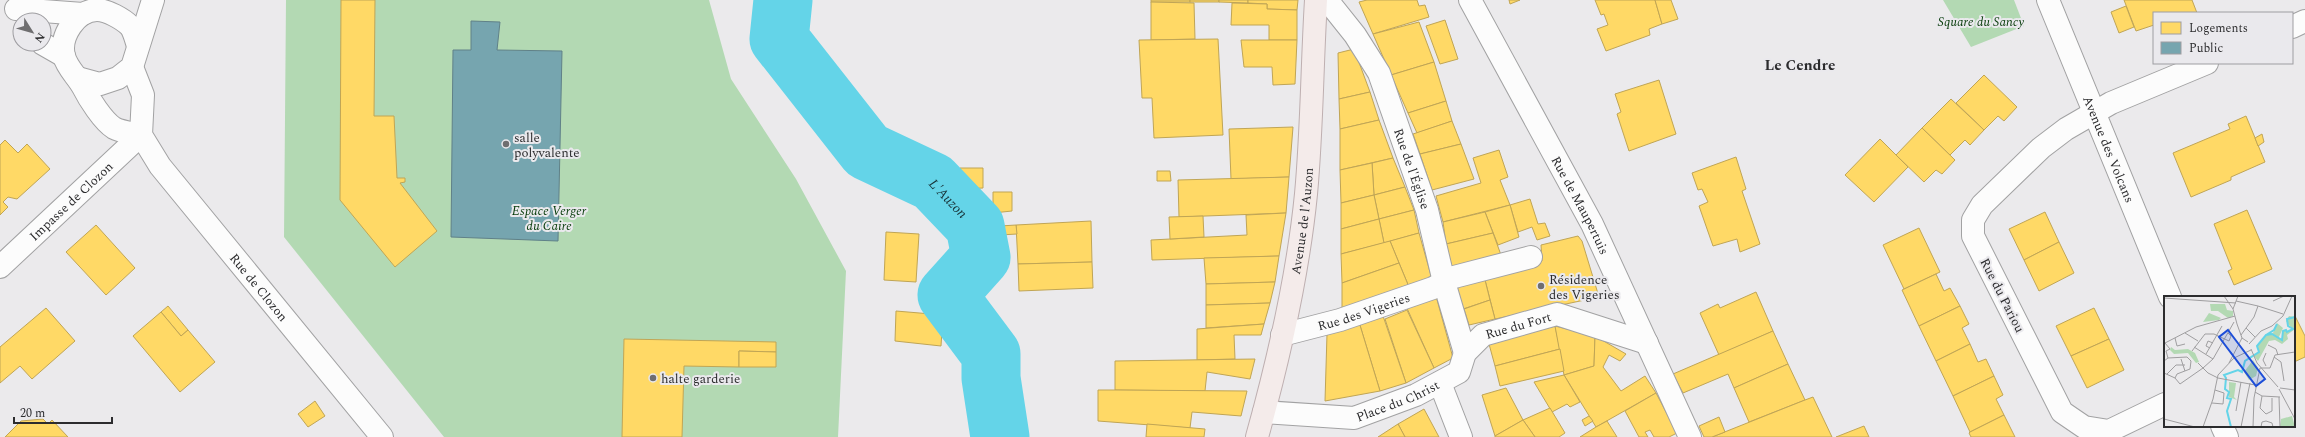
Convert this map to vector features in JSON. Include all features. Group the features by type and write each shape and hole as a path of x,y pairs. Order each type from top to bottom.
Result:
{"main road":[{"name":"Avenue de l'Auzon","path":"1257,437 1282,335 1300,245 1306,192 1316,0"}],"street":[{"path":"78,78 100,84 118,78 132,67 153,0"},
{"name":"Rue de l'Église","path":"1327,0 1355,36 1379,73 1427,210 1444,282 1465,353"},
{"name":"Rue de Maupertuis","path":"1470,0 1592,224 1690,437"},
{"name":"Avenue des Volcans","path":"2048,0 2170,296"},
{"path":"16,10 98,8 111,14 130,27 138,46"},
{"path":"98,8 71,25 64,38 64,56 68,67 78,78 90,101 114,128 141,135 143,95 132,67"},
{"path":"2293,27 2305,21"},
{"path":"52,49 64,56"},
{"name":"Rue du Pariou","path":"2164,404 2109,432 2084,426 2062,412 1973,236 1973,220 1982,205 2040,148 2066,129 2111,103 2205,64"},
{"name":"Impasse de Clozon","path":"0,267 141,135"},
{"name":"Rue de Clozon","path":"141,135 160,166 382,437"},
{"name":"Rue des Vigeries","path":"1282,335 1340,320 1454,277 1531,257"},
{"name":"Rue du Fort","path":"1465,353 1483,335 1557,314 1647,343"},
{"name":"Place du Christ","path":"1264,412 1354,418 1416,395 1459,372 1465,353"},
{"path":"1440,382 1461,437"},
{"path":"2222,427 2227,437"}],"green space":[{"name":"Espace Verger du Caire","path":"286,0 709,0 731,79 796,179 846,271 838,437 444,437 284,237"},
{"name":"Square du Sancy","path":"1943,0 2014,0 2024,26 1971,47"}],"building: Logements":[{"path":"341,0 375,0 374,116 394,116 397,178 405,178 405,182 400,183 437,231 395,267 340,200"},
{"path":"1151,0 1190,0 1190,2 1151,2"},
{"path":"1190,0 1219,0 1219,2 1190,2"},
{"path":"1219,0 1248,0 1248,3 1219,2"},
{"path":"1248,0 1298,0 1297,10 1267,9 1267,4 1248,3"},
{"path":"1367,0 1417,0 1419,6 1425,5 1429,17 1373,34 1359,2"},
{"path":"1509,0 1520,0 1510,4"},
{"path":"1595,0 1655,0 1662,24 1649,29 1650,35 1606,51 1597,29 1608,25 1604,14 1601,15"},
{"path":"1655,0 1671,0 1678,19 1662,24"},
{"path":"2124,0 2192,0 2197,12 2153,12 2153,25 2136,31"},
{"path":"1151,2 1194,3 1195,39 1151,40"},
{"path":"1232,3 1267,4 1267,9 1297,10 1297,40 1269,40 1269,25 1231,25"},
{"path":"2126,6 2134,27 2119,33 2111,12"},
{"path":"1445,20 1458,59 1440,64 1426,26"},
{"path":"1419,22 1434,62 1391,75 1373,34"},
{"path":"1218,39 1223,135 1154,138 1152,98 1142,98 1139,40"},
{"path":"1241,40 1297,40 1295,84 1273,85 1272,67 1244,67"},
{"path":"1354,49 1370,92 1339,99 1338,53"},
{"path":"1434,62 1446,101 1408,113 1391,75"},
{"path":"1984,75 2017,107 2004,121 1998,116 1984,130 1956,103"},
{"path":"1659,80 1676,134 1629,151 1617,114 1621,112 1615,94"},
{"path":"1370,92 1379,120 1340,129 1339,99"},
{"path":"1951,99 1984,130 1970,145 1965,140 1950,155 1922,128"},
{"path":"1446,101 1452,121 1417,133 1408,113"},
{"path":"2246,116 2265,162 2231,177 2231,180 2191,197 2173,153 2230,129 2228,124"},
{"path":"1379,120 1393,158 1340,170 1340,129"},
{"path":"1452,121 1461,144 1420,154 1413,134"},
{"path":"1293,127 1289,177 1231,179 1229,129"},
{"path":"1922,128 1955,160 1942,174 1936,170 1924,182 1896,155"},
{"path":"2262,134 2264,142 2258,146 2255,138"},
{"path":"1880,139 1908,167 1874,202 1845,175"},
{"path":"5,140 18,153 27,144 50,169 17,199 8,197 3,202 8,207 0,215 0,145"},
{"path":"1461,144 1474,179 1432,190 1420,154"},
{"path":"1499,150 1508,177 1500,180 1510,205 1443,222 1436,196 1481,183 1473,158"},
{"path":"1736,157 1746,189 1742,191 1760,244 1740,252 1737,239 1713,246 1699,206 1708,202 1702,189 1698,190 1692,173"},
{"path":"1393,158 1405,187 1374,195 1372,163"},
{"path":"1372,163 1374,195 1341,203 1340,170"},
{"path":"960,168 983,168 983,188 961,189"},
{"path":"1157,171 1170,171 1171,181 1157,181"},
{"path":"1289,177 1286,213 1179,217 1178,180"},
{"path":"1405,187 1414,210 1379,219 1374,195"},
{"path":"993,192 1012,192 1012,211 993,213"},
{"path":"1374,195 1379,219 1341,229 1341,203"},
{"path":"1530,199 1538,224 1545,223 1550,236 1537,240 1532,227 1518,232 1510,205"},
{"path":"1510,205 1519,237 1498,245 1485,212"},
{"path":"1414,210 1419,233 1384,243 1379,219"},
{"path":"2247,210 2272,269 2234,285 2228,271 2232,269 2214,224"},
{"path":"1485,212 1493,233 1446,244 1443,222"},
{"path":"2045,212 2059,242 2024,260 2009,229"},
{"path":"1286,213 1279,256 1152,260 1151,240 1247,235 1246,215"},
{"path":"1203,216 1204,237 1170,239 1169,217"},
{"path":"1379,219 1384,243 1341,254 1341,229"},
{"path":"1091,221 1092,262 1018,264 1016,225"},
{"path":"96,225 135,268 106,295 66,252"},
{"path":"1016,225 1017,234 1000,235 1000,226"},
{"path":"1919,228 1940,272 1904,289 1883,245"},
{"path":"886,232 919,234 916,282 884,280"},
{"path":"1419,233 1432,279 1409,287 1390,241"},
{"path":"1493,233 1501,255 1452,267 1446,244"},
{"name":"Résidence des Vigeries","path":"1578,236 1582,241 1599,297 1495,319 1484,276 1542,261 1541,245"},
{"path":"1390,241 1399,263 1342,283 1341,254"},
{"path":"2059,242 2074,273 2039,291 2024,260"},
{"path":"1279,256 1275,282 1206,284 1204,258"},
{"path":"1092,262 1093,288 1019,291 1018,264"},
{"path":"1399,263 1409,287 1342,311 1342,283"},
{"path":"1936,274 1944,291 1950,288 1960,306 1919,326 1902,290"},
{"path":"1484,276 1490,300 1460,310 1453,285"},
{"path":"1275,282 1270,303 1206,305 1206,284"},
{"path":"1756,292 1773,331 1719,355 1700,313 1718,304 1720,308"},
{"path":"1436,296 1453,358 1434,368 1406,306"},
{"path":"1490,300 1495,319 1469,325 1464,309"},
{"path":"1270,303 1264,324 1206,328 1206,305"},
{"path":"168,306 188,330 181,336 161,312"},
{"path":"1960,306 1969,324 1962,328 1970,344 1936,361 1919,326"},
{"path":"46,308 75,341 32,379 20,366 0,383 0,347"},
{"path":"2094,308 2109,339 2071,356 2056,326"},
{"path":"1407,310 1434,368 1406,383 1385,319"},
{"path":"896,311 943,315 941,346 895,341"},
{"path":"161,312 181,336 188,330 215,362 180,392 133,336"},
{"path":"1382,313 1406,383 1380,391 1359,322"},
{"path":"2295,316 2305,336 2305,357 2295,362"},
{"path":"1359,322 1380,391 1325,401 1327,334"},
{"path":"1264,324 1261,335 1234,335 1235,359 1197,360 1197,329"},
{"path":"1555,326 1560,349 1495,366 1489,344"},
{"path":"1555,326 1595,336 1594,366 1564,375"},
{"path":"1773,331 1788,364 1734,388 1728,374 1683,393 1673,374"},
{"path":"1595,336 1626,354 1620,361 1609,355 1603,367 1621,391 1645,376 1656,393 1596,427 1564,375 1594,366"},
{"name":"halte garderie","path":"624,339 776,342 776,352 739,351 739,367 684,366 682,437 622,437"},
{"path":"2109,339 2124,370 2087,388 2071,356"},
{"path":"1970,344 1978,362 1986,359 1994,376 1953,396 1936,361"},
{"path":"1560,349 1564,371 1500,386 1495,366"},
{"path":"739,351 776,352 776,367 739,367"},
{"path":"1255,359 1250,379 1207,372 1205,391 1115,390 1115,361"},
{"path":"1788,364 1805,400 1749,422 1734,388"},
{"path":"1564,375 1580,402 1570,407 1567,404 1552,412 1534,382"},
{"path":"1994,376 2003,395 1996,399 2004,415 1970,432 1953,396"},
{"path":"1506,388 1523,420 1495,436 1482,395"},
{"path":"1098,390 1247,391 1241,416 1192,412 1190,428 1098,421"},
{"path":"1656,393 1677,433 1669,437 1654,437 1650,430 1645,432 1648,437 1639,437 1625,411"},
{"path":"1813,397 1832,437 1712,437 1805,400"},
{"path":"315,401 325,416 308,427 298,414"},
{"path":"1550,408 1565,433 1559,437 1535,437 1523,420"},
{"path":"1424,409 1439,437 1405,437 1398,424"},
{"path":"2004,415 2015,437 1971,437 1970,432"},
{"path":"1589,416 1593,421 1585,426 1582,420"},
{"path":"1719,417 1725,432 1712,437 1704,437 1699,426"},
{"path":"43,419 48,424 52,420 68,437 5,437 21,421"},
{"path":"1523,420 1535,437 1495,437 1495,436"},
{"path":"1607,421 1617,437 1580,437 1596,427"},
{"path":"1147,424 1205,429 1204,437 1146,437"},
{"path":"1398,424 1405,437 1378,437"},
{"path":"1864,426 1869,437 1836,437"}],"building: Public":[{"name":"salle polyvalente","path":"471,21 500,22 497,50 562,51 558,241 451,237 453,50 471,50"}],"waterway":[{"name":"L'Auzon","path":"783,0 779,39 867,151 933,182 975,226 981,257 947,295 991,354 991,378 1000,437"}],"place":[{"name":"salle polyvalente","path":"506,144"},
{"name":"Résidence des Vigeries","path":"1541,286"},
{"name":"halte garderie","path":"653,378"}],"district":[{"name":"Le Cendre","path":"1800,65"}]}
